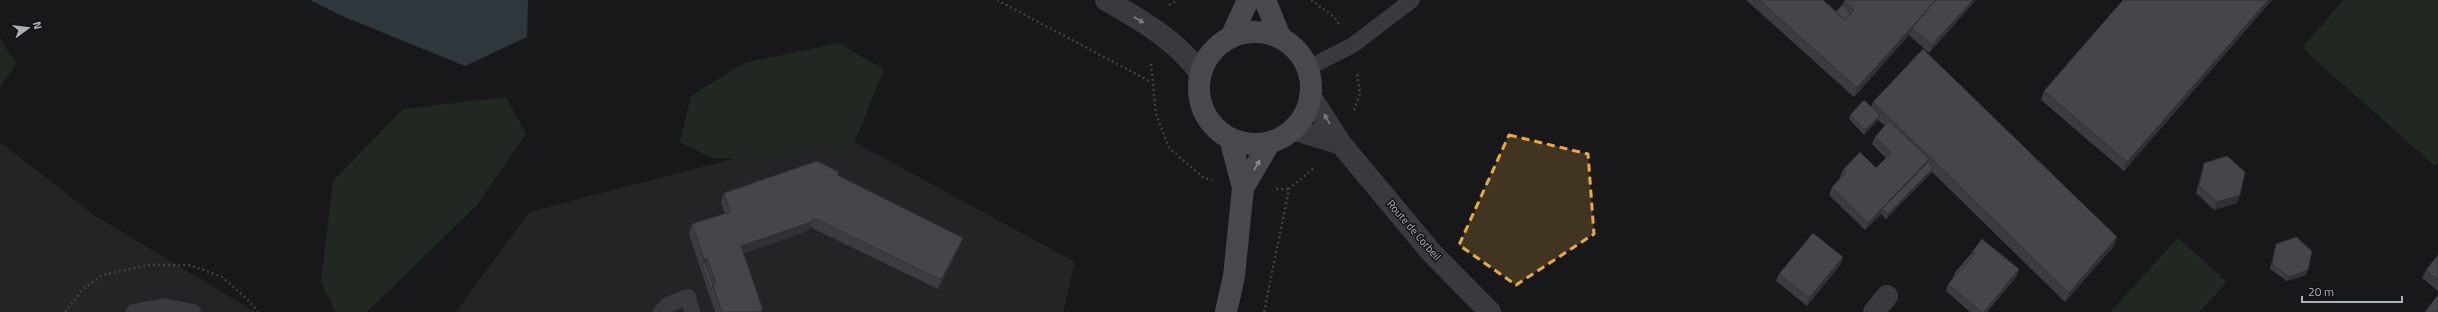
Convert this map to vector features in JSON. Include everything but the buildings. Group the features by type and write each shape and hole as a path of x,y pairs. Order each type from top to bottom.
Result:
{"main road":[{"path":"1232,36 1248,0"},
{"path":"1265,0 1280,37"},
{"path":"1248,31 1264,32 1280,37 1301,55 1308,68 1310,96 1305,114 1293,129 1270,142 1256,144 1230,138 1217,130 1207,118 1201,104 1199,88 1200,73 1211,53 1218,45 1232,36 1248,31"},
{"path":"1226,312 1234,276 1243,188 1230,138"},
{"path":"1243,188 1270,142"}],"street":[{"path":"1106,0 1149,25 1189,58 1200,73"},
{"name":"Route de Corbeil","path":"1310,96 1341,144 1431,252 1490,312"},
{"path":"1293,129 1341,144"}],"lane":[{"path":"1308,68 1353,45 1412,0"},
{"path":"661,312 668,305 688,297 692,312"},
{"path":"134,312 164,306 193,312"}],"path":[{"path":"997,0 1151,82 1156,114 1169,148 1204,178 1243,188 1289,189 1264,312"}],"highlighted area":[{"path":"1509,135 1588,154 1594,234 1516,285 1459,245"}],"shaded area":[{"path":"310,0 528,0 527,37 465,66 342,16"},
{"path":"2343,0 2438,0 2438,162 2435,166 2302,48"},
{"path":"0,38 16,64 0,87"},
{"path":"839,43 884,70 850,153 819,144 752,159 712,158 680,142 691,96 744,63"},
{"path":"506,97 526,134 477,205 367,312 336,312 321,282 333,181 403,109"},
{"path":"836,132 1075,262 1063,312 456,312 529,212"},
{"path":"0,142 94,215 255,312 0,312"},
{"path":"2178,238 2227,282 2199,312 2110,312"}]}
